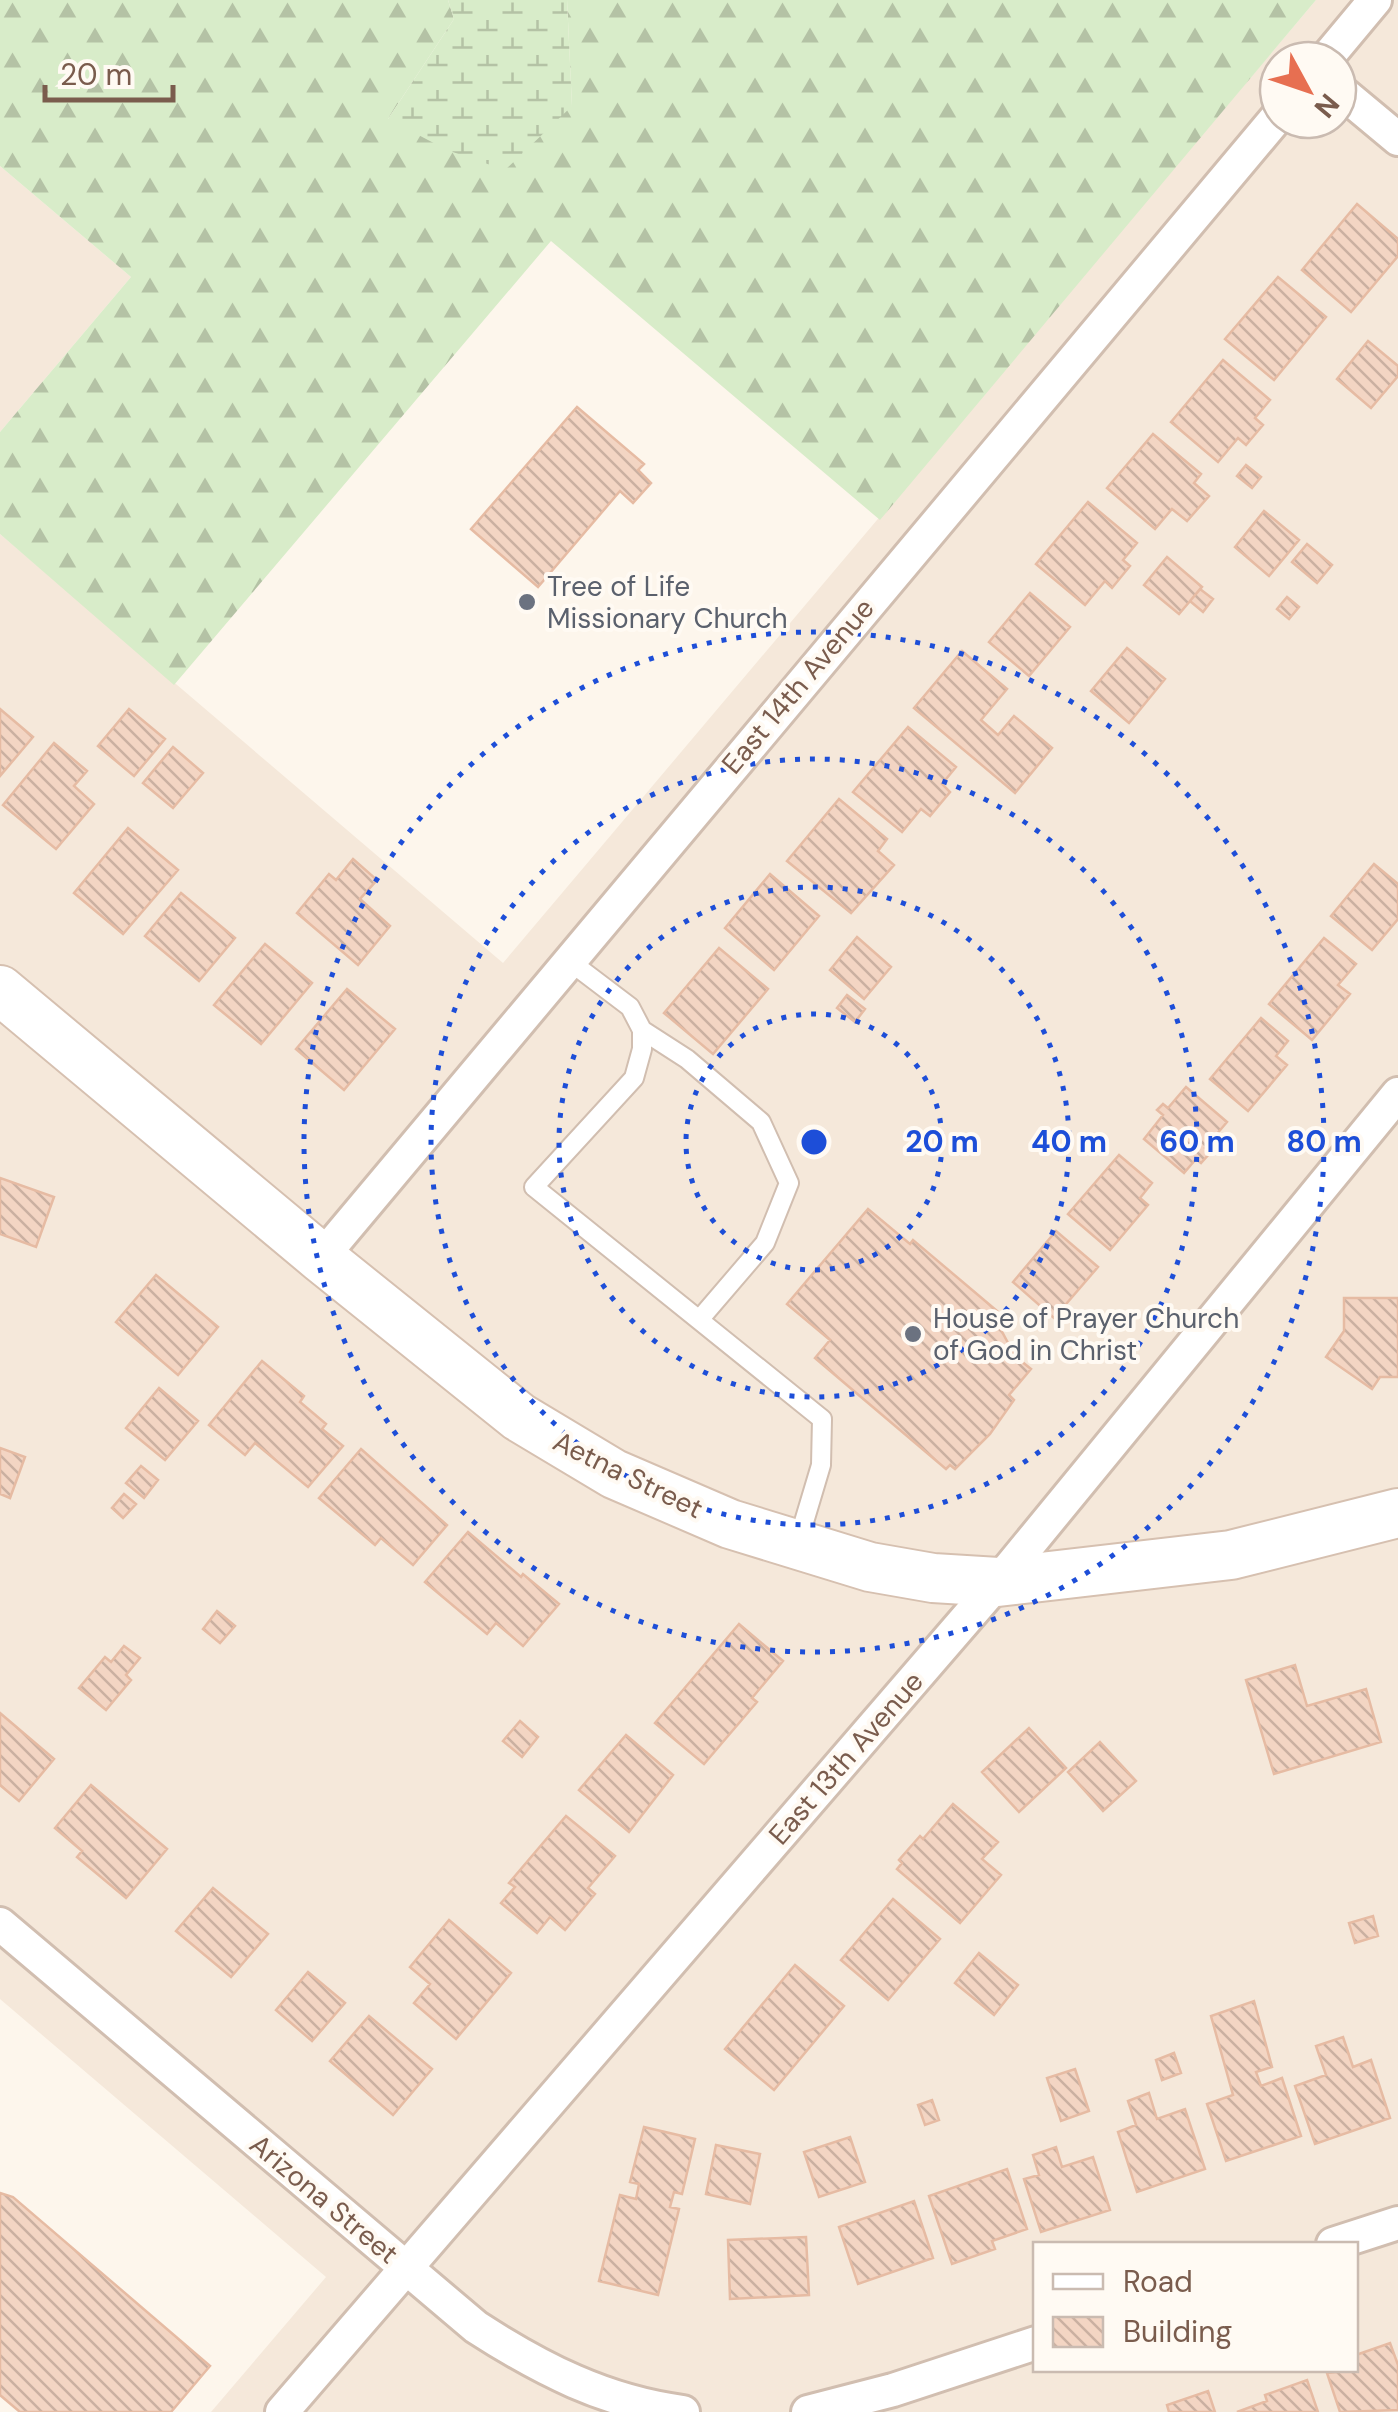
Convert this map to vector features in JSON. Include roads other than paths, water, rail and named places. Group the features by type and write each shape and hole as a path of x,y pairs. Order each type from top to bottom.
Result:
{"street":[{"path":"1342,40 1375,0"},
{"path":"1358,106 1398,139"},
{"name":"East 14th Avenue","path":"321,1258 1258,140"},
{"name":"Aetna Street","path":"0,990 481,1388 557,1442 650,1492 796,1547 870,1567 933,1578 998,1582 1231,1555 1398,1513"},
{"name":"East 13th Avenue","path":"282,2412 998,1582 1398,1094"},
{"name":"Arizona Street","path":"0,1924 476,2327 530,2362 580,2386 632,2404 683,2412"},
{"path":"1340,2242 1398,2223"},
{"path":"808,2412 895,2401 1033,2343"}],"lane":[{"path":"568,960 630,1007 642,1030 642,1049 634,1078 534,1186 822,1419 821,1465 796,1547"},
{"path":"642,1030 687,1058 761,1122 790,1183 765,1243 698,1320"}],"place":[{"name":"Tree of Life Missionary Church","path":"527,602"},
{"name":"House of Prayer Church of God in Christ","path":"913,1334"}]}
